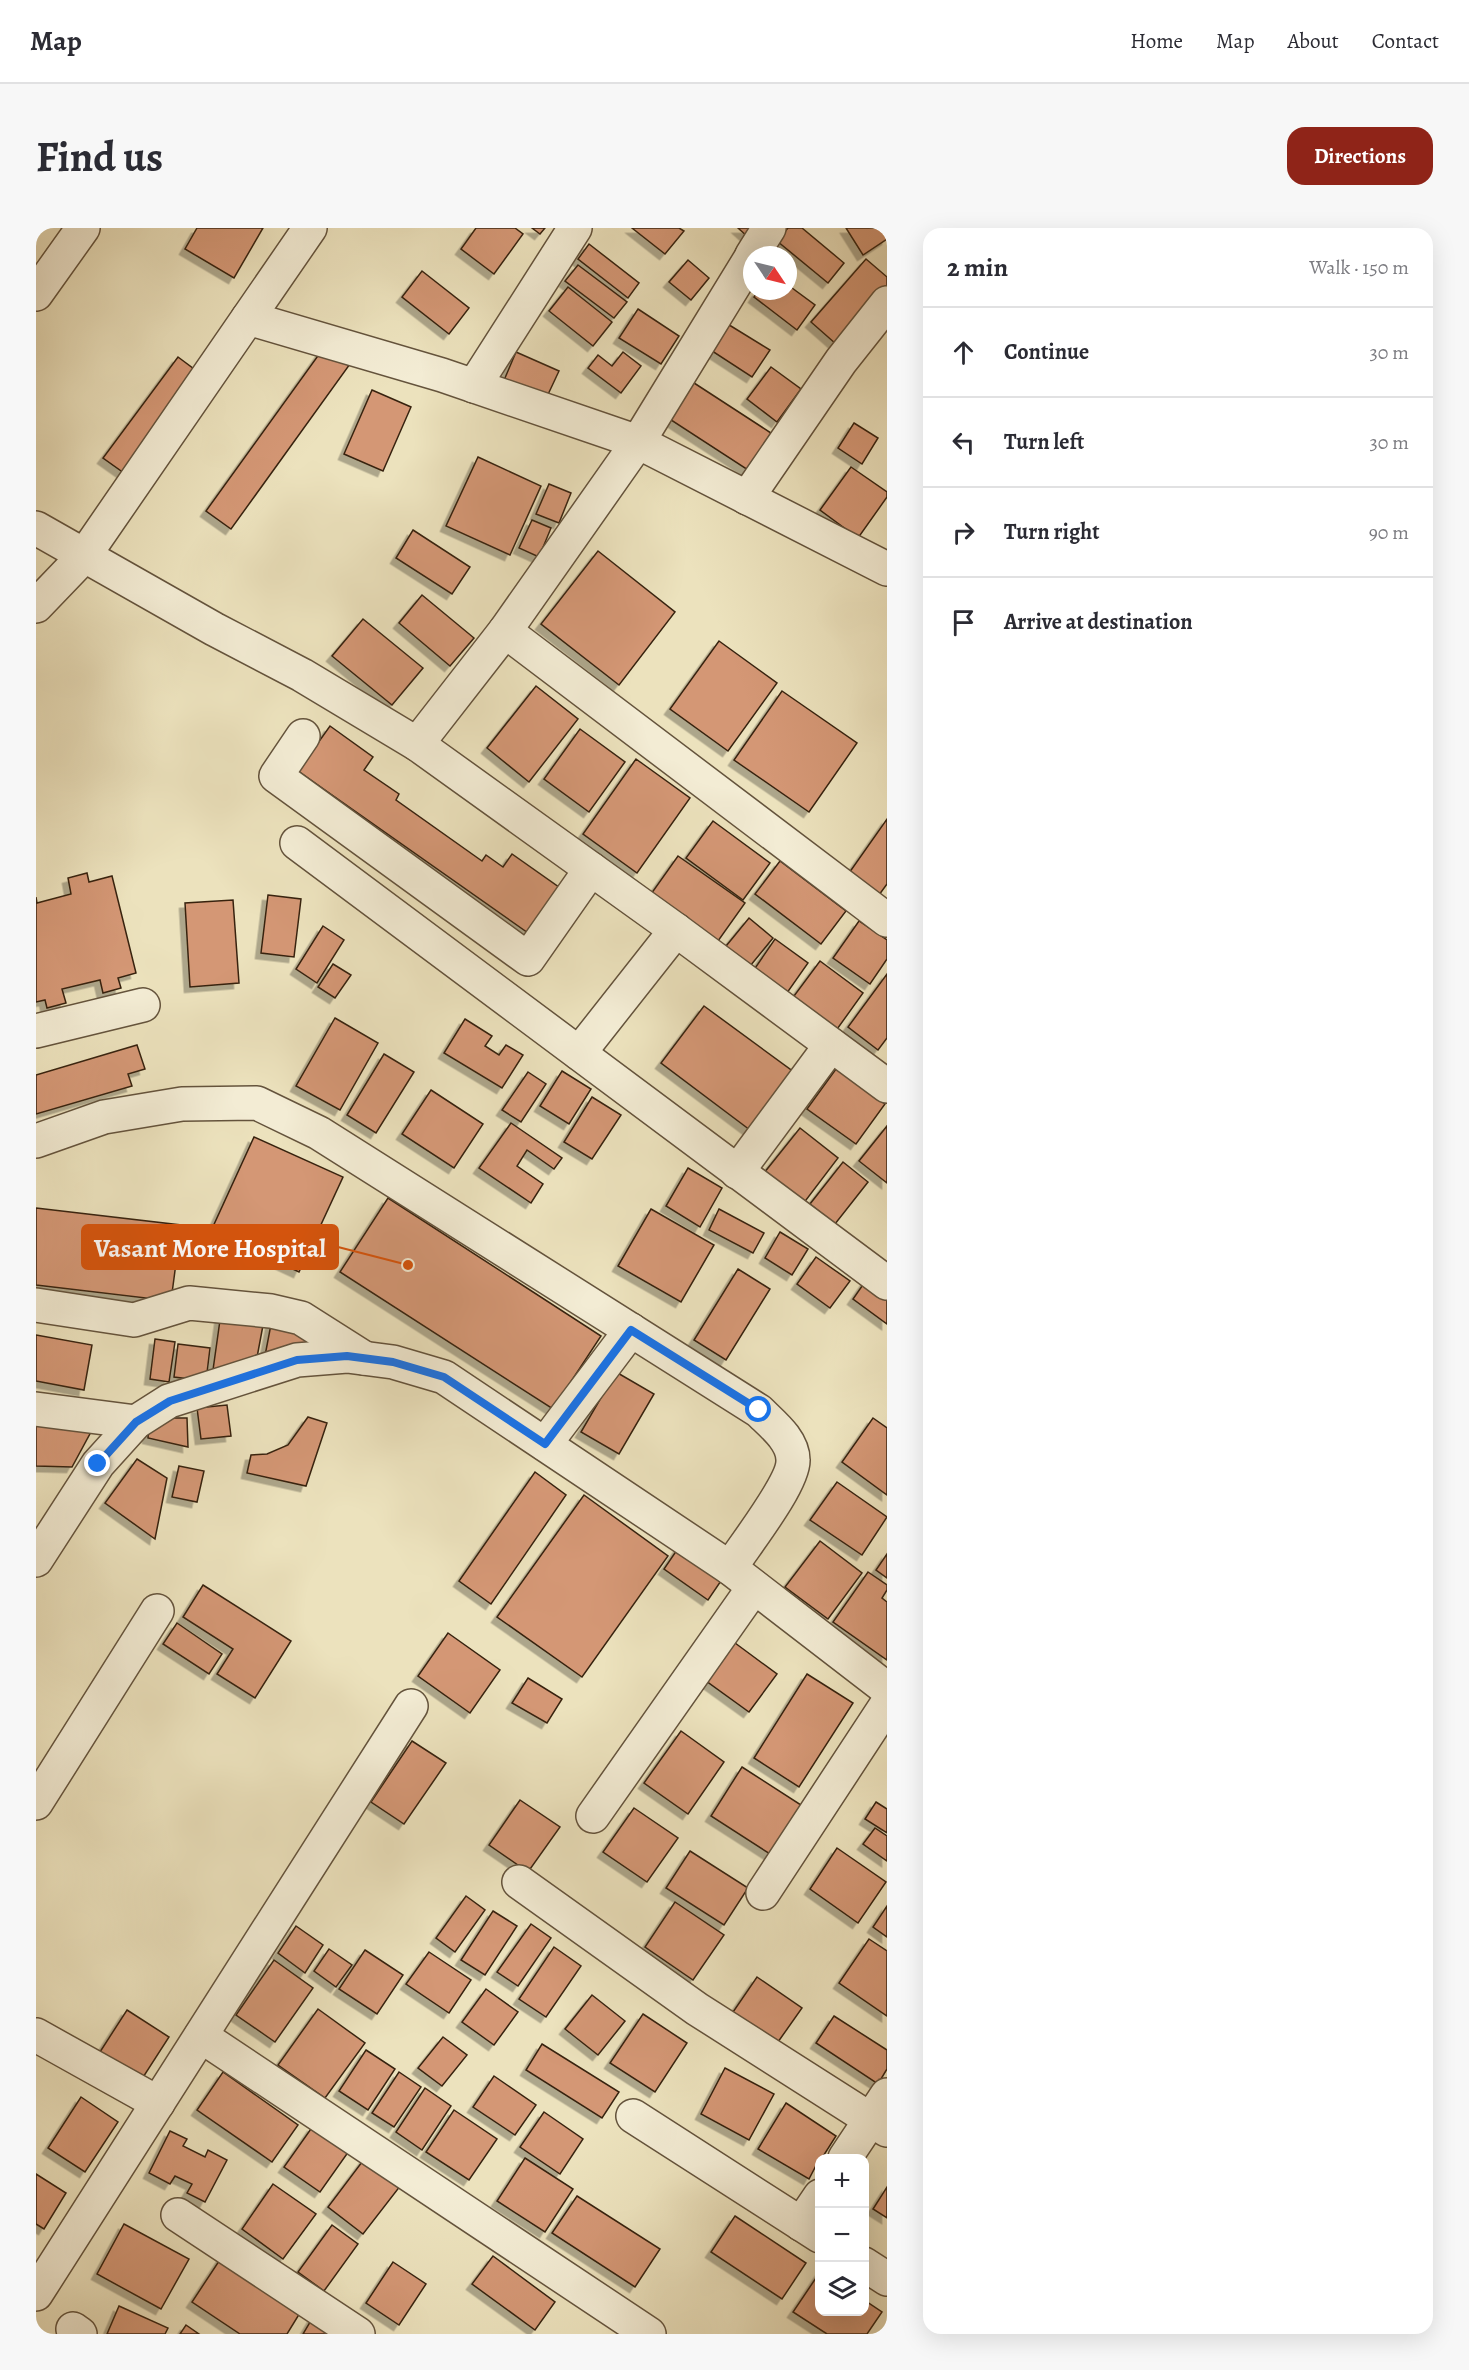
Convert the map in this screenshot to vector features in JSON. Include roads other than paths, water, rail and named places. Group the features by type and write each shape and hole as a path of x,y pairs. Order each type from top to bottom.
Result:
{"street":[{"path":"36,294 83,228"},
{"path":"36,606 84,556 310,228"},
{"path":"474,386 575,228"},
{"path":"758,246 769,228"},
{"path":"417,744 505,631 638,442 743,270"},
{"path":"747,498 841,361 887,303"},
{"path":"248,318 474,386 638,442 887,570"},
{"path":"36,528 214,629 302,675 417,744 676,930 887,1086"},
{"path":"505,631 887,920"},
{"path":"303,736 276,776 528,959 591,869"},
{"path":"297,843 887,1283"},
{"path":"579,1053 676,930"},
{"path":"36,1031 143,1005"},
{"path":"737,1172 831,1045"},
{"path":"36,1141 104,1117 182,1104 257,1103 319,1133 759,1410 786,1439 793,1460 786,1484 742,1577 593,1816"},
{"path":"36,1305 134,1320 189,1303 271,1311 301,1318 366,1359"},
{"path":"545,1444 631,1330"},
{"path":"36,1560 98,1464 136,1422 170,1401 297,1360 347,1356 393,1362 444,1377 742,1577 887,1689"},
{"path":"36,1409 136,1422"},
{"path":"36,1803 157,1611"},
{"path":"764,1893 887,1704"},
{"path":"36,2294 411,1707"},
{"path":"519,1882 697,2009 882,2115 848,2154"},
{"path":"36,2034 158,2103"},
{"path":"201,2036 649,2334"},
{"path":"633,2116 810,2230 816,2208"},
{"path":"177,2215 358,2334"},
{"path":"869,2267 887,2279"}],"place":[{"name":"Vasant More Hospital","path":"408,1265"}]}
